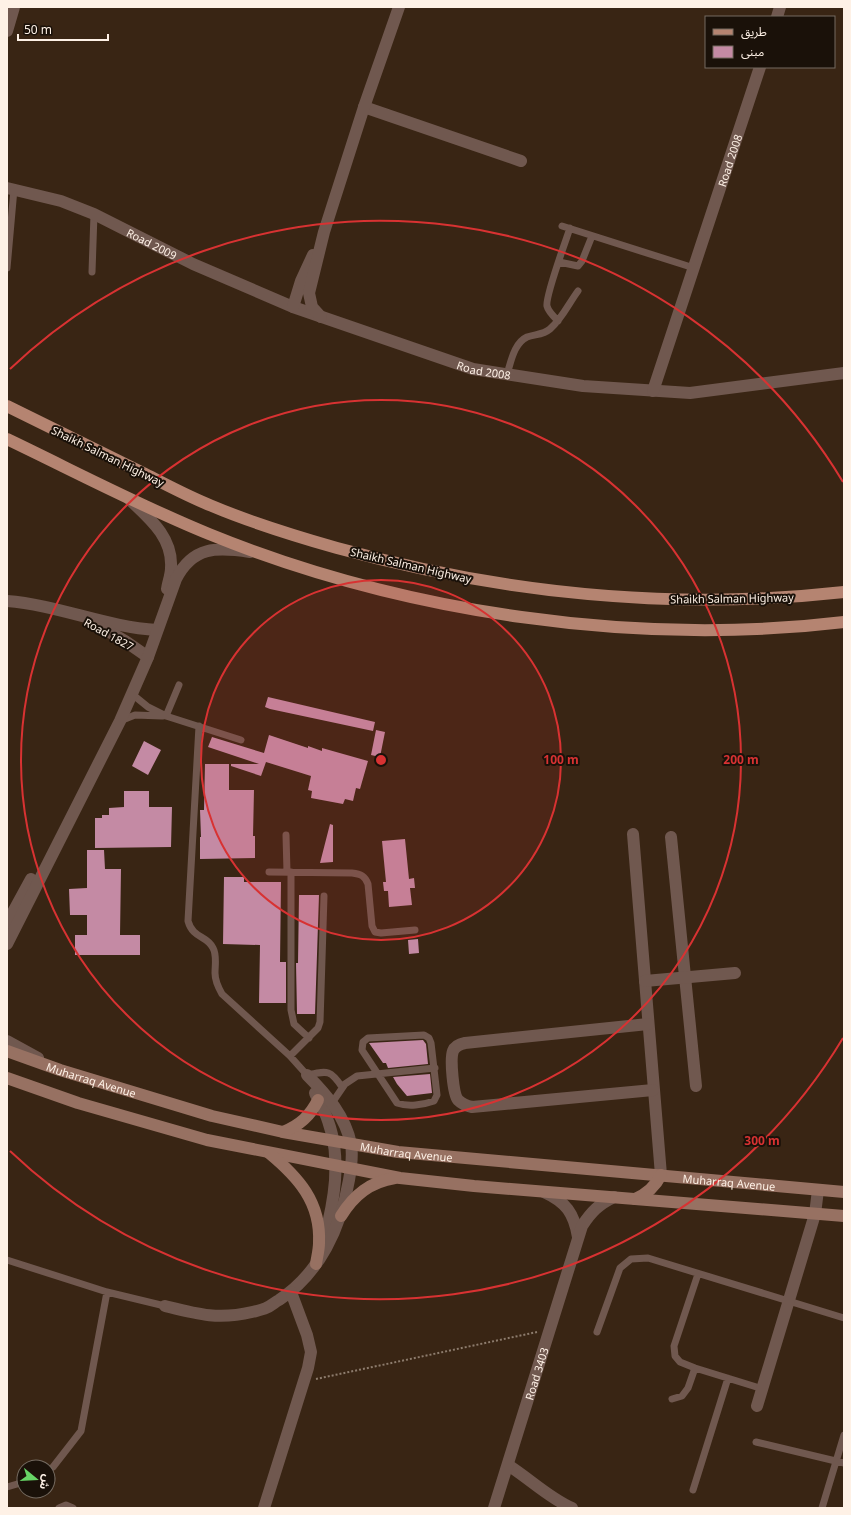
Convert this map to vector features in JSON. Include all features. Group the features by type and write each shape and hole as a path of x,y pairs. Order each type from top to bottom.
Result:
{"main road":[{"name":"Shaikh Salman Highway","path":"7,406 211,506 299,537 388,562 464,578 541,589 634,598 719,600 804,597 844,592"},
{"path":"7,439 127,497 209,534 268,556 322,573 427,600 490,612 547,620 604,625 719,629 844,622"},
{"name":"Muharraq Avenue","path":"7,1051 60,1070 212,1116 351,1145 398,1152 844,1192"},
{"path":"7,1078 78,1103 192,1136 400,1178 474,1186 844,1216"},
{"path":"283,1132 304,1120 312,1111 318,1100"},
{"path":"268,1152 286,1167 301,1183 311,1201 318,1222 319,1243 316,1264"},
{"path":"635,1199 652,1188 661,1175"},
{"path":"341,1216 354,1198 372,1185 386,1180 400,1178"}],"street":[{"path":"7,31 14,7"},
{"path":"321,317 312,307 309,293 324,232 364,107 399,7"},
{"name":"Road 2008","path":"653,391 760,68"},
{"path":"364,107 521,161"},
{"name":"Road 2009","path":"11,188 61,201 94,214 193,264 293,307 321,317"},
{"path":"293,307 301,281 324,232"},
{"name":"Road 2008","path":"321,317 473,370 583,386 690,393 844,373"},
{"path":"127,497 154,523 164,536 170,550 171,567 167,589 155,630"},
{"path":"7,944 120,721 132,694 155,630 176,579 182,569 190,558 211,550 228,549 268,556"},
{"name":"Road 1827","path":"7,601 25,602 131,627 155,630"},
{"name":"Road 1827","path":"69,612 125,640 146,655"},
{"path":"7,924 115,719 146,655"},
{"path":"633,834 661,1175"},
{"path":"672,836 696,1086"},
{"path":"645,980 735,973"},
{"path":"648,1024 460,1044 454,1050 452,1058 455,1095 462,1104 472,1107 654,1090"},
{"path":"7,1041 60,1070"},
{"path":"307,1075 328,1120 334,1142 336,1165 328,1227 316,1264"},
{"path":"165,1306 215,1316 239,1315 267,1308 291,1292 305,1279 316,1264 330,1241 341,1216 347,1194 351,1168 351,1145 344,1123 332,1103 307,1075"},
{"path":"757,1406 816,1214 818,1190"},
{"path":"543,1191 557,1198 569,1209 576,1224 578,1240"},
{"name":"Road 3403","path":"494,1508 582,1226 590,1213 601,1204 614,1197"},
{"path":"264,1508 311,1352 307,1335 291,1292"},
{"path":"508,1465 527,1477 556,1500 572,1508"}],"lane":[{"path":"7,268 11,188"},
{"path":"92,272 94,214"},
{"path":"562,226 694,268"},
{"path":"558,321 547,304 570,228"},
{"path":"559,262 578,266 582,261 592,236"},
{"path":"507,374 513,355 519,343 527,337 549,330 558,321 578,291"},
{"path":"166,716 179,685"},
{"path":"132,694 148,707 166,716 241,740"},
{"path":"120,721 135,715 166,716"},
{"path":"199,726 188,921 190,928 194,933 211,944 214,950 216,980 222,994 290,1056 307,1075 324,1071 328,1072 334,1076 342,1087"},
{"path":"286,835 289,872 291,1016 294,1024 309,1038"},
{"path":"269,872 352,873 362,875 368,884 372,926 375,932 381,933 415,930"},
{"path":"290,1056 318,1028 320,1022 324,896"},
{"path":"424,1035 429,1038 432,1043 437,1095 434,1101 427,1103 404,1105 397,1103 378,1073 362,1050 364,1042 368,1038 424,1035"},
{"path":"332,1103 342,1087 349,1080 357,1076 434,1068"},
{"path":"597,1332 620,1268 631,1259 648,1258 844,1318"},
{"path":"7,1260 107,1292 165,1306"},
{"path":"698,1274 674,1346 674,1356 680,1362 695,1368 763,1390"},
{"path":"56,1464 81,1431 107,1292"},
{"path":"672,1399 682,1396 688,1388 695,1368"},
{"path":"693,1490 728,1378"},
{"path":"822,1508 840,1462 844,1436"},
{"path":"756,1442 840,1462"},
{"path":"59,1508 66,1505 73,1508"}],"path":[{"path":"303,1382 550,1329"}],"building":[{"path":"268,697 375,722 373,731 270,709 265,707"},
{"path":"376,730 385,732 380,757 371,755"},
{"path":"269,735 308,748 308,746 322,751 322,748 368,761 360,789 356,788 353,801 345,799 343,804 311,798 312,791 308,790 311,776 266,762 261,776 231,766 231,764 259,764 208,747 212,737 264,753"},
{"path":"144,741 161,750 148,775 132,766"},
{"path":"205,764 229,764 229,790 254,790 253,836 255,836 255,858 200,859 200,810 204,810"},
{"path":"124,791 149,791 149,807 172,807 171,847 95,848 95,818 102,818 102,815 109,815 109,808 124,807"},
{"path":"330,824 333,825 333,862 320,863"},
{"path":"405,839 409,879 414,878 415,888 410,888 412,905 389,907 388,891 384,891 383,882 386,882 382,841"},
{"path":"87,850 104,850 105,869 121,869 120,935 140,935 140,955 75,955 75,935 87,935 87,915 70,915 69,889 87,888"},
{"path":"224,877 244,877 244,882 281,882 280,962 286,962 286,1003 259,1003 260,945 223,944"},
{"path":"299,895 319,895 315,1014 297,1014 296,963 298,963"},
{"path":"418,939 419,953 409,954 408,940"},
{"path":"423,1040 426,1044 428,1064 388,1068 386,1063 383,1063 369,1043"},
{"path":"430,1074 432,1093 407,1096 393,1077"}]}
